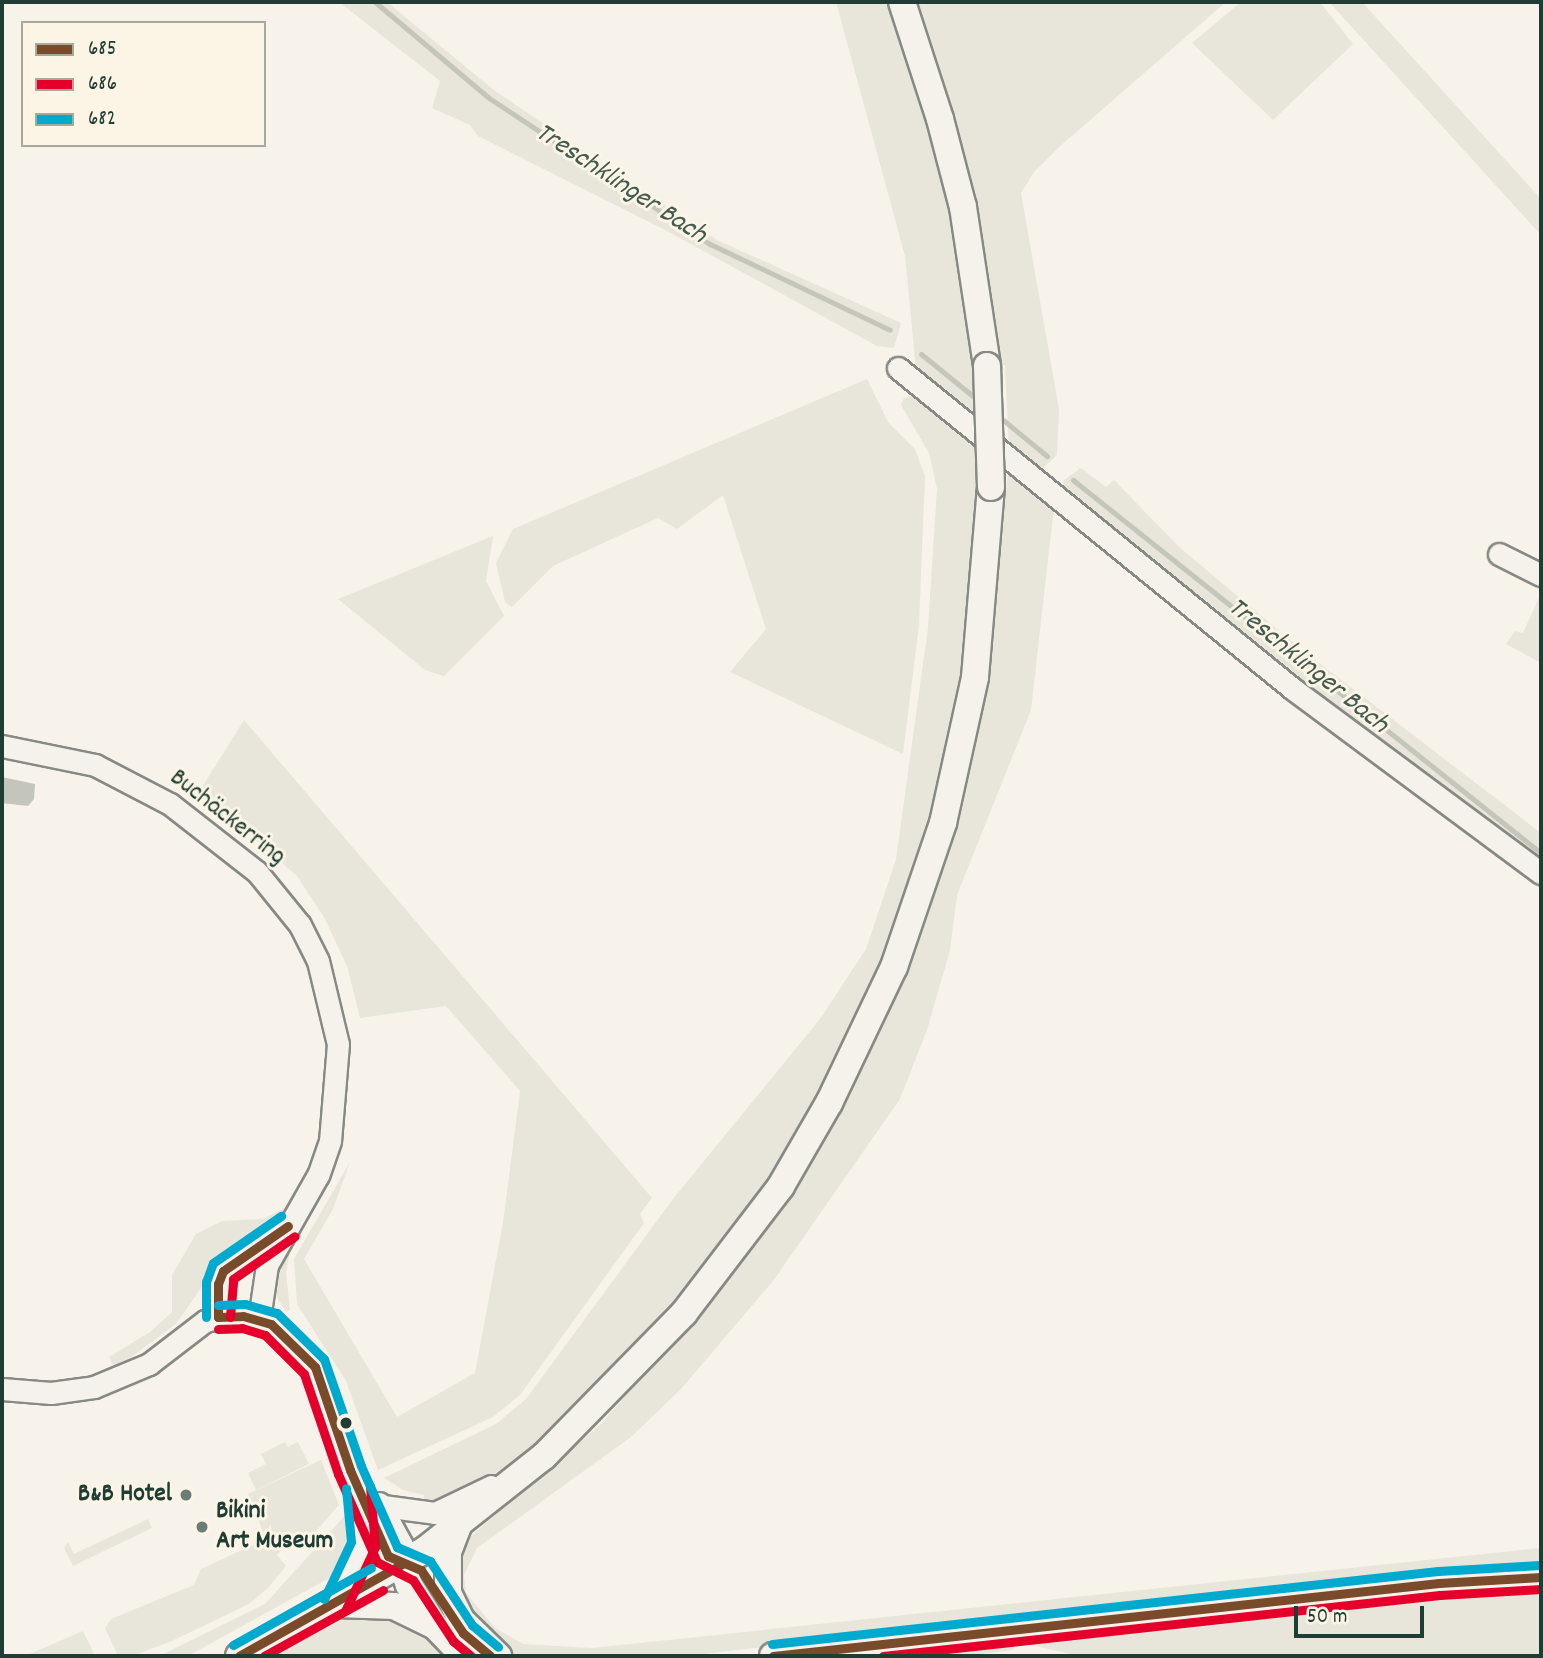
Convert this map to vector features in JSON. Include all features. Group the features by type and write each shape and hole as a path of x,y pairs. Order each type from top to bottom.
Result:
{"main road":[{"path":"239,1656 335,1604 458,1527 541,1457 675,1323 738,1247 830,1104 868,1026 922,892 962,749 983,611 991,487 987,366 962,207 940,119 902,2"},
{"path":"458,1527 449,1552 448,1592 461,1620 498,1656"},
{"path":"402,1564 409,1585 435,1626 464,1656"},
{"path":"402,1564 421,1570 463,1633 489,1656"},
{"path":"773,1656 1427,1584 1541,1577"},
{"path":"335,1604 394,1606 435,1626"}],"street":[{"path":"898,368 1282,681 1541,873"},
{"path":"1499,554 1541,575"},
{"name":"Buchäckerring","path":"2,747 70,757 133,781 243,860 278,894 300,925 331,1001 339,1079 330,1141 318,1175 267,1265 259,1319"},
{"name":"Buchäckerring","path":"218,1317 218,1284 223,1271 288,1226"},
{"path":"2,1389 73,1391 114,1381 149,1364 192,1328 218,1317 259,1319 282,1332 315,1367 360,1491 388,1556 402,1564 402,1545 383,1506"},
{"path":"360,1491 383,1506 435,1513 541,1457"},
{"path":"335,1604 363,1544 360,1491"}],"shaded area":[{"path":"339,2 387,2 495,91 717,240 901,323 894,348 877,346 667,231 478,136 470,125 432,108 440,81"},
{"path":"836,2 892,2 907,46 952,208 971,346 975,421 916,369 905,256"},
{"path":"914,2 1226,2 1058,148 1034,172 1021,193 1059,409 1057,455 1042,469 1033,469 1009,449 1005,365 999,365 992,295 969,179"},
{"path":"1241,2 1320,2 1353,44 1273,120 1192,43"},
{"path":"1329,2 1362,2 1541,199 1541,235"},
{"path":"867,379 888,422 915,449 925,476 919,625 903,754 730,672 766,629 723,495 677,529 658,518 553,566 512,607 505,602 496,563 513,529"},
{"path":"917,394 978,443 981,480 968,658 932,822 884,962 827,1084 770,1182 675,1304 583,1402 514,1463 453,1497 423,1506 424,1495 403,1490 384,1478 496,1424 526,1399 673,1199 820,1019 866,949 896,859 928,628 937,489 929,453 901,405 904,398"},
{"path":"1009,467 1054,507 1031,710 957,895 950,950 927,1030 900,1099 773,1281 681,1389 631,1437 477,1548 464,1575 466,1593 495,1628 523,1644 592,1648 1541,1548 1541,1563 1438,1570 685,1656 509,1656 485,1639 453,1579 458,1556 470,1537 601,1424 693,1318 902,969 927,914 957,825 975,750"},
{"path":"1081,468 1106,487 1114,480 1179,547 1301,649 1541,833 1541,865 1376,744 1065,494 1063,481"},
{"path":"493,536 486,581 504,616 444,676 425,670 338,599"},
{"path":"1541,593 1541,663 1506,644 1515,631 1523,633"},
{"path":"244,720 652,1198 640,1214 644,1223 520,1395 493,1417 378,1470 346,1381 297,1304 294,1259 350,1162 333,1209 304,1259 397,1417 475,1373 503,1223 520,1091 446,1006 360,1018 347,966 325,919 297,876 199,792"},
{"path":"2,777 35,784 34,799 28,806 2,803"},
{"path":"292,1204 263,1235 226,1252 176,1324 115,1369 109,1357 150,1332 172,1312 172,1275 196,1234 222,1221 263,1219"},
{"path":"292,1240 286,1273 290,1310 286,1312 274,1292 275,1274"},
{"path":"285,1442 288,1447 298,1442 309,1464 256,1490 248,1473 266,1464 261,1454"},
{"path":"321,1460 339,1505 300,1549 289,1541 277,1555 286,1566 268,1588 249,1604 172,1641 132,1656 118,1656 105,1628 111,1619 194,1585 201,1569 266,1539 248,1494"},
{"path":"349,1511 350,1551 333,1576 188,1656 159,1656 265,1604"},
{"path":"148,1519 152,1528 73,1566 64,1548 68,1542 74,1554"},
{"path":"1541,1591 1541,1656 1078,1656 1036,1646 1049,1635"},
{"path":"353,1615 390,1615 424,1634 450,1656 271,1656"},
{"path":"83,1631 95,1656 25,1656"},
{"path":"1014,1643 1013,1650 965,1656 851,1656"}],"waterway":[{"name":"Treschklinger Bach","path":"375,2 489,98 710,244 890,330"},
{"name":"Treschklinger Bach","path":"921,354 979,401"},
{"name":"Treschklinger Bach","path":"997,415 1047,456"},
{"name":"Treschklinger Bach","path":"1073,480 1541,853"},
{"path":"1535,1656 1541,1656"}],"transit line":[{"name":"682","path":"206,1317 206,1282 213,1263 281,1216"},
{"name":"685","path":"218,1317 218,1284 223,1271 288,1226"},
{"name":"686","path":"230,1317 233,1279 295,1236"},
{"name":"682","path":"218,1305 245,1304 277,1313 324,1359 361,1466 397,1547 430,1561 472,1625 498,1647"},
{"name":"685","path":"218,1317 243,1316 271,1324 315,1367 350,1470 388,1556 421,1570 463,1633 490,1656"},
{"name":"686","path":"218,1329 242,1328 265,1335 304,1374 338,1474 377,1562 413,1580 453,1641 471,1656"},
{"name":"686","path":"346,1609 375,1547 370,1486"},
{"name":"682","path":"324,1599 351,1542 346,1488"},
{"name":"685","path":"239,1656 402,1564"},
{"name":"682","path":"772,1644 1438,1571 1540,1565"},
{"name":"682","path":"233,1645 371,1568"},
{"name":"685","path":"773,1656 1439,1583 1541,1577"},
{"name":"686","path":"883,1656 1440,1595 1541,1589"},
{"name":"686","path":"264,1656 383,1590"}],"place":[{"name":"B&B Hotel","path":"186,1495"},
{"name":"Bikini Art Museum","path":"202,1527"}]}
